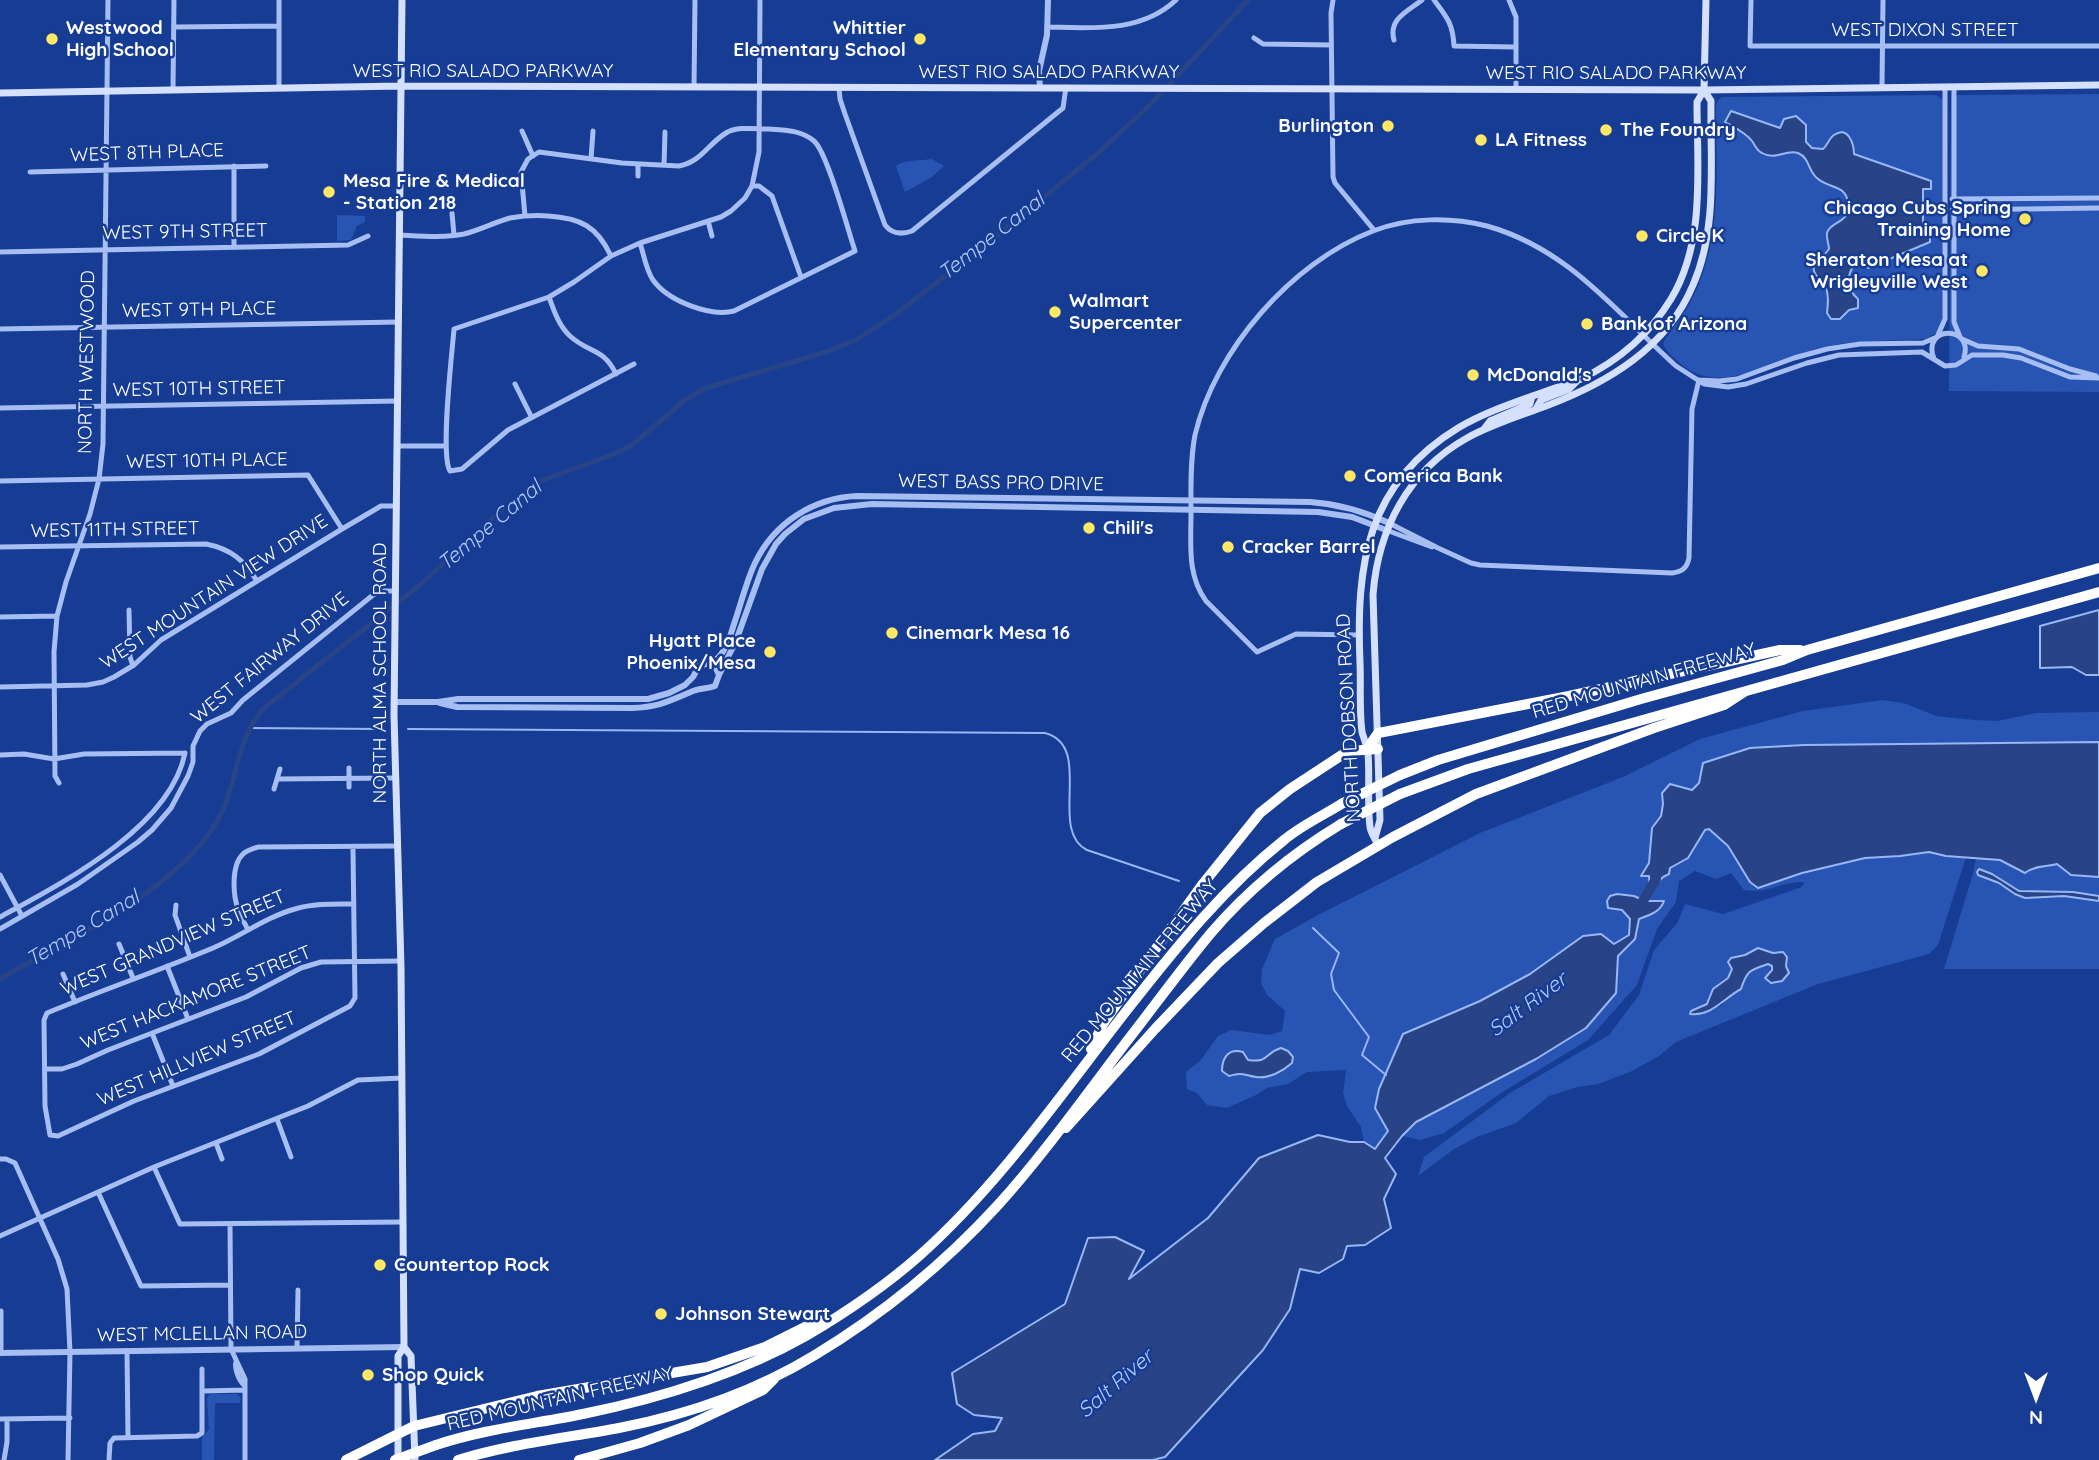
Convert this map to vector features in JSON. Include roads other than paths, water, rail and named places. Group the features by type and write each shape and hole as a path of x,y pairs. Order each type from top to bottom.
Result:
{"highway":[{"name":"RED MOUNTAIN FREEWAY","path":"397,1460 465,1436 649,1399 732,1365 803,1329 890,1279 918,1257 970,1206 1201,918 1239,879 1286,838 1343,803 1399,775 1438,760 1654,695 1783,660 1807,650 2099,568"},
{"name":"RED MOUNTAIN FREEWAY","path":"458,1460 523,1445 621,1428 721,1399 732,1400 814,1356 866,1322 930,1272 998,1204 1212,932 1257,887 1290,859 1341,824 1400,794 1468,769 1692,704 1744,692 1932,637 2097,593"},
{"path":"1083,1065 1116,1004 1249,825 1269,805 1305,777 1348,751 1373,749 1378,733 1569,696 1780,650 1807,650"},
{"path":"1037,1157 1083,1112 1132,1054 1218,963 1291,901 1377,842 1489,788 1724,705 1744,692"},
{"path":"346,1460 414,1426 537,1396 732,1365"},
{"path":"579,1460 666,1434 721,1410 732,1400"}],"main road":[{"name":"NORTH ALMA SCHOOL ROAD","path":"397,1460 398,1356 404,1347 401,961 394,734 402,0"},
{"name":"NORTH DOBSON ROAD","path":"1377,842 1370,828 1373,749 1362,731 1359,635 1362,571 1402,477 1433,445 1459,427 1580,379 1610,363 1644,334 1671,299 1689,256 1696,215 1697,102 1704,90 1706,0"},
{"name":"WEST RIO SALADO PARKWAY","path":"0,93 401,86 1704,90 2099,85"},
{"name":"NORTH DOBSON ROAD","path":"1378,733 1373,595 1382,524 1430,466 1452,448 1483,430 1606,379 1653,343 1679,312 1693,287 1703,260 1710,214 1712,103 1704,90"},
{"path":"1536,409 1541,400 1569,389 1580,379"},
{"path":"1483,430 1490,421 1530,404 1532,396"},
{"name":"NORTH ALMA SCHOOL ROAD","path":"404,1347 411,1356 415,1460"}],"street":[{"name":"NORTH WESTWOOD","path":"59,783 55,776 54,759 54,652 57,617 99,479 105,406 108,0"},
{"path":"173,90 174,0"},
{"path":"279,0 279,88"},
{"path":"694,88 695,0"},
{"path":"634,364 570,399 531,416 508,430 462,468 450,471 446,463 445,446 454,329 549,297 611,256 640,243 721,217 738,205 752,186 758,164 760,129 760,0"},
{"path":"1040,88 1039,71 1045,46 1048,0"},
{"path":"1047,27 1098,28 1135,23 1151,17 1176,0"},
{"path":"1333,0 1333,180 1374,230"},
{"path":"1394,40 1391,30 1393,24 1422,0"},
{"path":"1434,0 1450,22 1454,46 1515,47"},
{"path":"1509,0 1516,17 1516,89"},
{"name":"WEST DIXON STREET","path":"1751,0 1750,46 2099,46"},
{"path":"1882,87 1883,0"},
{"path":"174,27 278,26"},
{"path":"1254,38 1263,44 1331,45"},
{"path":"1950,87 1955,199 1954,322 1966,352 1962,360"},
{"path":"1938,363 1931,350 1945,321 1945,199 1950,87"},
{"path":"839,88 845,114 885,225 889,230 900,234 912,231 1063,108 1066,88"},
{"path":"525,216 521,172 524,164 539,152 679,166 702,156 726,133 760,129 795,131 814,140 820,147 855,251 734,311 713,313 661,288 649,272 640,243"},
{"path":"522,131 533,156"},
{"path":"591,159 593,131"},
{"path":"664,165 665,132"},
{"path":"638,164 638,176"},
{"path":"234,166 234,246"},
{"name":"WEST 8TH PLACE","path":"30,172 265,166"},
{"path":"752,186 760,187 772,196 800,276"},
{"path":"2046,198 2047,209"},
{"path":"1945,199 2099,198"},
{"path":"1945,210 2099,208"},
{"path":"452,212 454,235"},
{"path":"400,235 454,235 525,216 562,217 576,219 599,235 611,256"},
{"path":"1359,635 1296,634 1257,652 1200,593 1191,569 1191,500 1195,436 1208,397 1235,346 1263,311 1308,269 1347,243 1374,230 1403,222 1442,220 1470,223 1505,232 1543,249 1580,274 1676,366 1704,384 1716,387 1734,387 1807,363 1850,354 1922,352 1938,363 1951,367 1972,355 2003,355 2021,358 2070,377 2099,378"},
{"path":"708,221 712,236"},
{"name":"WEST 9TH STREET","path":"0,252 348,245 368,236"},
{"path":"1945,258 1955,258"},
{"path":"549,297 556,316 570,336 605,357 616,374"},
{"name":"WEST 9TH PLACE","path":"0,329 399,322"},
{"path":"1699,380 1719,382 1737,379 1827,349 1923,343 1947,333 1978,346 2019,349 2099,378"},
{"path":"1382,524 1423,545 1438,548 1480,565 1672,573 1683,571 1689,558 1692,409 1699,380"},
{"path":"515,384 531,416"},
{"name":"WEST 10TH STREET","path":"0,408 398,401"},
{"path":"397,446 445,446"},
{"name":"WEST 10TH PLACE","path":"0,481 309,475 342,529"},
{"name":"WEST BASS PRO DRIVE","path":"394,702 458,699 648,699 676,690 693,677 699,666 715,660 724,649 753,567 768,542 799,513 826,500 857,496 1326,503 1354,509 1382,524"},
{"name":"WEST BASS PRO DRIVE","path":"438,702 457,707 643,708 665,704 702,688 707,689 715,685 736,641 765,562 785,534 804,519 819,512 855,504 1324,512 1382,524"},
{"name":"WEST MOUNTAIN VIEW DRIVE","path":"0,687 87,685 103,682 132,666 161,640 342,529 381,506 396,506"},
{"name":"WEST 11TH STREET","path":"0,547 206,544 231,551 243,559 257,581"},
{"name":"WEST FAIRWAY DRIVE","path":"0,929 78,884 152,830 184,786 193,762 195,740 207,724 231,713 243,700 373,594 395,590"},
{"path":"129,610 132,666"},
{"path":"0,617 57,617"},
{"path":"709,663 715,666 719,675"},
{"path":"693,677 696,684 702,688"},
{"path":"0,916 81,869 143,824 171,789 185,753"},
{"path":"0,755 24,754 54,759 85,754 192,753"},
{"path":"349,768 349,786"},
{"path":"274,789 280,769"},
{"path":"277,779 395,778"},
{"path":"248,930 238,911 235,886 238,860 249,850 258,847 397,846"},
{"path":"353,847 355,961"},
{"path":"0,875 22,916"},
{"name":"WEST GRANDVIEW STREET","path":"46,1069 44,1020 47,1013 190,957 297,908 322,904 354,904"},
{"path":"176,905 175,915 190,957"},
{"path":"119,944 133,978"},
{"name":"WEST HILLVIEW STREET","path":"46,1069 45,1106 50,1135 58,1136 173,1086 269,1049 350,1006 355,998 355,961"},
{"name":"WEST HACKAMORE STREET","path":"46,1069 62,1069 78,1064 246,997 301,968 321,962 401,961"},
{"path":"167,965 188,1019"},
{"path":"63,974 75,1002"},
{"path":"152,1033 173,1086"},
{"path":"0,1236 155,1167 326,1098 358,1080 402,1078"},
{"path":"277,1119 291,1157"},
{"path":"216,1143 222,1159"},
{"path":"0,1159 15,1163 58,1259 67,1289 70,1352 68,1460"},
{"path":"155,1167 180,1224 403,1222"},
{"path":"99,1192 141,1286 230,1285"},
{"path":"230,1224 231,1349 244,1388 244,1460"},
{"path":"297,1348 298,1290"},
{"path":"1,1311 1,1353"},
{"name":"WEST MCLELLAN ROAD","path":"1,1353 404,1347"},
{"path":"127,1351 128,1437"},
{"path":"109,1460 111,1440 128,1437 197,1436 202,1433 202,1369"},
{"path":"203,1391 244,1388"},
{"path":"4,1460 7,1442 3,1419 70,1418"}],"water":[{"path":"1731,111 1780,128 1784,119 1796,116 1806,125 1806,142 1812,148 1823,149 1832,136 1843,132 1853,145 1854,154 1931,181 1931,189 1923,189 1923,233 1930,233 1930,242 1868,268 1864,263 1856,263 1850,272 1849,286 1858,299 1858,308 1849,310 1840,319 1831,319 1827,313 1826,288 1815,273 1814,266 1815,261 1829,249 1829,229 1846,215 1847,198 1841,190 1817,178 1802,155 1789,152 1772,156 1760,152 1747,135 1725,122"},
{"path":"2099,610 2099,675 2086,675 2072,667 2040,668 2040,626"},
{"path":"2099,742 2099,877 2071,875 2057,864 2025,873 2000,860 1929,852 1865,858 1802,873 1758,888 1750,882 1728,846 1709,829 1705,830 1688,858 1670,868 1669,874 1650,891 1649,876 1641,876 1649,863 1652,828 1661,816 1662,793 1670,784 1692,790 1699,783 1703,763 1750,748"},
{"path":"1979,869 2019,891 2073,892 2099,896 2099,901 2064,896 2025,898 1978,875"},
{"path":"1610,896 1634,896 1645,901 1664,901 1657,910 1639,919 1635,939 1618,956 1616,993 1586,1028 1536,1059 1416,1122 1402,1136 1385,1158 1396,1174 1384,1199 1391,1228 1365,1245 1347,1246 1343,1259 1319,1273 1300,1269 1290,1309 1263,1350 1165,1457 1153,1460 935,1460 973,1434 995,1431 1002,1418 974,1415 957,1404 952,1373 1065,1304 1088,1238 1115,1237 1144,1251 1129,1279 1208,1218 1259,1158 1318,1135 1350,1142 1364,1142 1375,1149 1388,1131 1375,1108 1379,1089 1403,1034 1480,1001 1530,974 1583,936 1601,934 1614,944 1629,935 1630,919 1622,910 1608,908 1607,901"},
{"path":"1758,948 1773,953 1783,952 1787,957 1786,966 1789,973 1782,981 1771,983 1765,978 1772,970 1772,966 1768,964 1747,974 1741,989 1717,1006 1704,1013 1690,1014 1707,1004 1713,989 1728,978 1732,969 1728,962 1731,958"},
{"path":"1281,1048 1293,1057 1292,1063 1275,1074 1266,1077 1240,1074 1229,1076 1222,1071 1225,1058 1234,1051 1243,1052 1248,1060 1255,1061 1264,1059"}],"waterway":[{"name":"Tempe Canal","path":"0,979 122,910 179,866 202,842 220,816 242,747 264,708 421,584 507,505 543,480 632,445 684,401 706,388 826,352 856,340 893,316 1098,153 1150,105 1248,0"},
{"path":"249,728 382,729"},
{"path":"408,729 1045,733 1060,741 1067,754 1070,770 1069,808 1076,840 1087,850 1179,881"},
{"name":"Salt River","path":"1637,911 1656,879"},
{"path":"1313,928 1339,953 1331,974 1334,990 1369,1037 1362,1055 1386,1075"}],"place":[{"name":"Westwood High School","path":"52,39"},
{"name":"Whittier Elementary School","path":"920,39"},
{"name":"Burlington","path":"1388,126"},
{"name":"The Foundry","path":"1606,130"},
{"name":"LA Fitness","path":"1481,140"},
{"name":"Mesa Fire & Medical - Station 218","path":"329,192"},
{"name":"Chicago Cubs Spring Training Home","path":"2025,219"},
{"name":"Circle K","path":"1642,236"},
{"name":"Sheraton Mesa at Wrigleyville West","path":"1982,271"},
{"name":"Walmart Supercenter","path":"1055,312"},
{"name":"Bank of Arizona","path":"1587,324"},
{"name":"McDonald's","path":"1473,375"},
{"name":"Comerica Bank","path":"1350,476"},
{"name":"Chili's","path":"1089,528"},
{"name":"Cracker Barrel","path":"1228,547"},
{"name":"Cinemark Mesa 16","path":"892,633"},
{"name":"Hyatt Place Phoenix/Mesa","path":"770,652"},
{"name":"Countertop Rock","path":"380,1265"},
{"name":"Johnson Stewart","path":"661,1314"},
{"name":"Shop Quick","path":"368,1375"}]}
